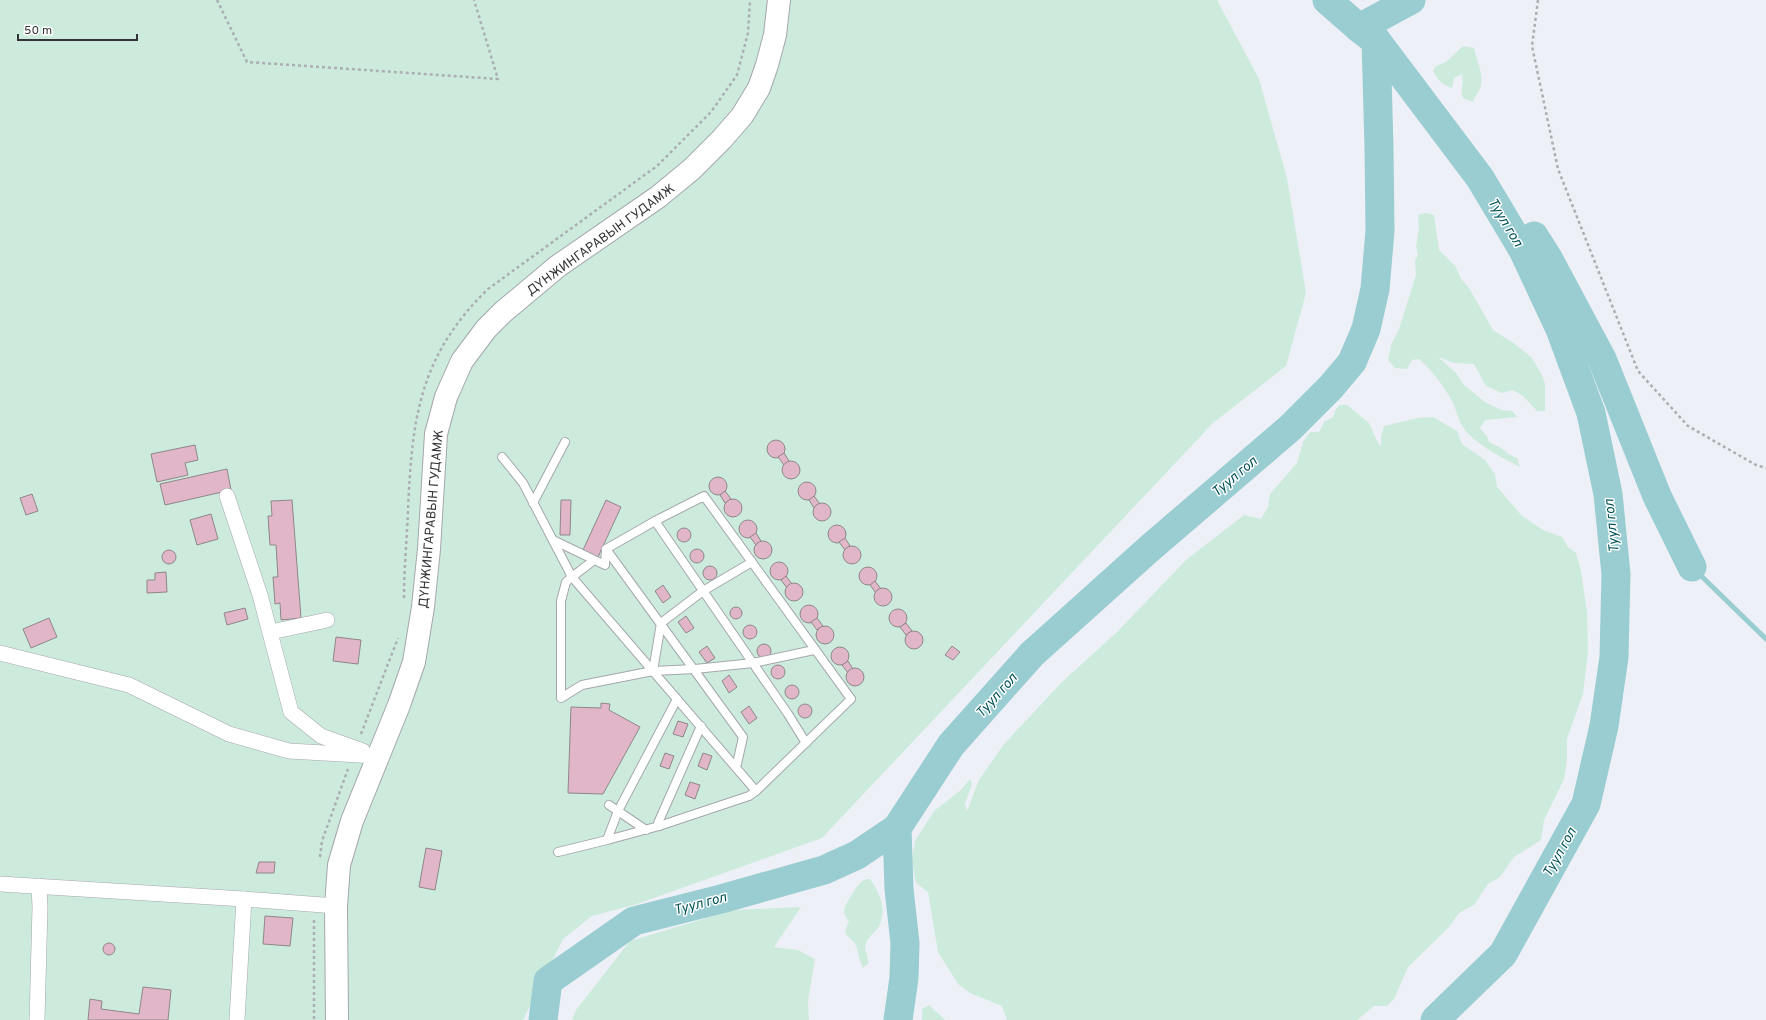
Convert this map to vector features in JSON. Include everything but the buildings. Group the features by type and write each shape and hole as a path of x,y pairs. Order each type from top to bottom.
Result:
{"main road":[{"name":"ДҮНЖИНГАРАВЫН ГУДАМЖ","path":"337,1020 325,905 352,821 377,756 399,705 414,662 423,608 429,549 436,434 446,397 462,361 486,329 503,312 558,266 658,197 692,169 722,139 742,116 759,88 775,34 779,0"}],"street":[{"path":"227,496 243,540 271,632 291,712 321,736 354,752"},
{"path":"271,632 327,620"},
{"path":"0,653 128,685 229,734 289,752 354,752 377,756"},
{"path":"0,884 325,905"},
{"path":"37,1020 40,930 39,886"},
{"path":"237,1020 244,899"}],"lane":[{"path":"533,503 565,442"},
{"path":"502,457 523,483 572,577 756,790"},
{"path":"558,852 646,830 749,796 851,699 814,650 704,496 655,521 606,549"},
{"path":"655,521 788,714 806,743"},
{"path":"553,540 605,565 606,549"},
{"path":"606,549 695,669 743,737 737,764 735,766"},
{"path":"594,560 566,582 561,601 560,698 582,685 653,671 695,669 753,663 814,650"},
{"path":"653,671 661,623 704,591 752,562"},
{"path":"607,840 618,811 676,699"},
{"path":"659,826 658,823 701,726"},
{"path":"609,805 646,830"}],"path":[{"path":"217,0 247,62 498,79 474,0"},
{"path":"403,606 410,475 417,411 432,365 442,347 474,303 488,289 657,166 711,112 731,85 738,70 748,33 750,0"},
{"path":"1538,0 1532,46 1558,169 1638,371 1688,426 1756,465 1766,468"},
{"path":"320,864 322,841 399,635"},
{"path":"314,1020 325,905"}],"green space":[{"path":"0,0 1217,0 1259,79 1287,178 1306,293 1286,366 1213,423 822,838 637,904 592,916 563,939 523,1020 0,1020"},
{"path":"1463,46 1474,48 1481,72 1482,81 1473,102 1463,98 1462,74 1454,78 1452,88 1441,82 1433,71 1436,66 1446,62"},
{"path":"1426,213 1434,215 1439,250 1456,267 1461,279 1469,288 1493,330 1515,344 1532,358 1541,373 1545,384 1545,411 1537,411 1523,396 1513,390 1502,393 1486,386 1474,364 1454,363 1438,357 1456,373 1464,385 1485,402 1501,410 1512,411 1517,417 1485,420 1480,428 1487,436 1489,442 1517,458 1520,467 1479,443 1466,431 1461,424 1453,403 1424,363 1419,359 1412,360 1407,369 1395,368 1388,360 1391,345 1399,329 1416,275 1415,261 1418,255 1416,246 1419,229 1418,215"},
{"path":"1340,405 1347,405 1369,423 1381,447 1381,437 1384,426 1418,418 1433,417 1457,431 1462,444 1485,460 1495,474 1497,487 1522,516 1543,530 1562,537 1568,547 1576,553 1581,571 1587,612 1588,651 1583,694 1567,739 1567,760 1564,779 1544,820 1541,840 1514,857 1500,877 1488,884 1474,905 1459,913 1448,928 1408,967 1394,999 1387,1006 1374,1006 1357,1020 1007,1020 1002,1006 970,993 958,984 938,952 928,892 916,883 912,861 915,841 934,811 961,790 970,779 972,784 965,804 967,811 979,780 1004,744 1062,682 1117,632 1186,560 1244,515 1261,519 1268,507 1270,494 1297,463 1303,442 1310,432 1319,432 1324,422 1333,417 1336,409"},
{"path":"866,879 870,879 880,896 882,903 882,916 878,928 866,943 865,948 868,964 863,968 855,944 845,932 849,921 844,913 844,910 848,900 858,885"},
{"path":"801,907 774,947 798,950 815,959 808,1001 809,1020 572,1020 576,1010 630,941 733,910"},
{"path":"929,1005 945,1020 922,1020 922,1009"}],"waterway":[{"name":"Туул гол","path":"1327,0 1359,28 1376,40 1480,178 1523,250 1560,329 1591,413 1608,494 1616,574 1614,657 1604,726 1586,804 1503,954 1435,1020"},
{"name":"Туул гол","path":"1373,39 1359,28 1411,0"},
{"name":"Туул гол","path":"898,1020 904,978 905,943 899,889 897,828 951,745 1032,654 1150,548 1290,428 1331,387 1352,362 1366,329 1375,289 1380,231 1376,40"},
{"path":"1534,236 1548,258 1602,359 1657,496 1692,567"},
{"path":"1692,567 1766,639"},
{"name":"Туул гол","path":"543,1020 548,981 634,921 721,899 824,870 857,855 897,828"}]}
